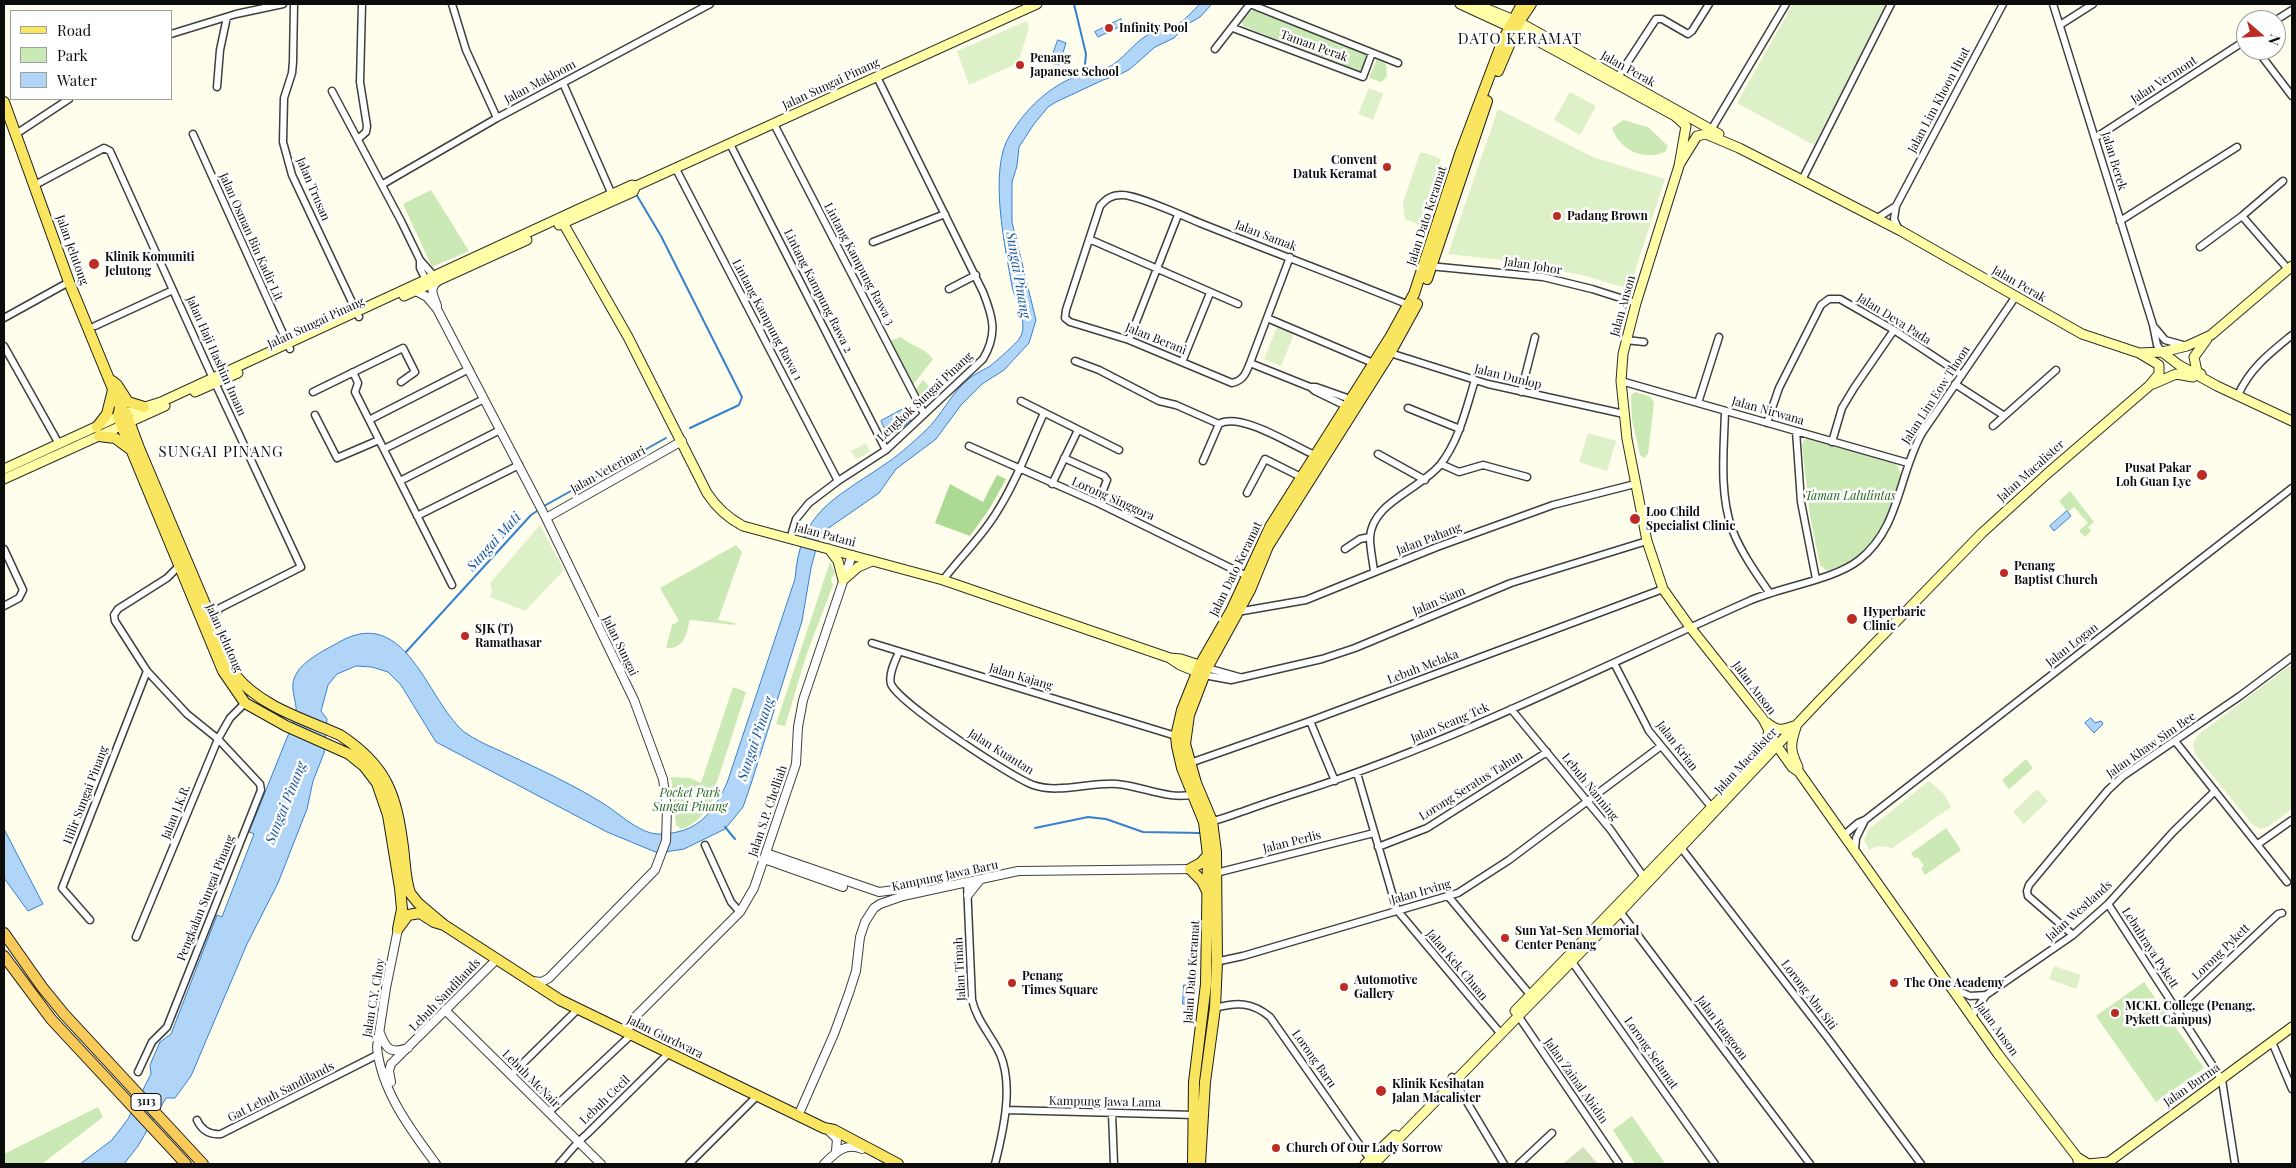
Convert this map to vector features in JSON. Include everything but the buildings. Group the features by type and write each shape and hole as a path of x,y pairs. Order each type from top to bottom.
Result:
{"highway":[{"name":"3113","path":"4,933 42,987 88,1041 203,1164"},
{"name":"3113","path":"4,956 26,987 79,1050 186,1164"}],"main road":[{"name":"Jalan Sungai Pinang","path":"4,479 144,407 214,380 613,197 633,192 636,186 1037,4"},
{"name":"Jalan Perak","path":"1460,4 1514,24"},
{"name":"Jalan Perak","path":"1475,4 1514,24 1684,123 1686,132 1679,166"},
{"path":"1514,24 1522,4"},
{"path":"1514,24 1531,4"},
{"name":"Jalan Dato Keramat","path":"1234,612 1247,576 1270,527 1350,405 1390,353 1416,306 1428,266 1514,24"},
{"name":"Jalan Perak","path":"1617,83 1711,130 1739,148 1901,231 2082,334 2140,353 2162,352"},
{"name":"Jalan Jelutong","path":"4,102 11,129 35,185 70,282 123,417 228,661 245,687 260,700 340,735 366,755 383,773 388,783 400,830 410,893"},
{"name":"Jalan Perak","path":"1679,166 1686,157 1692,142 1697,136 1702,134 1739,148"},
{"name":"Jalan Anson","path":"1679,166 1626,340 1621,381 1635,484 1647,541 1663,589 1690,627 1763,719 1777,746 1792,767 1799,772 1972,1016 2078,1160 2088,1164 2110,1164"},
{"name":"Jalan Patani","path":"565,220 600,282 599,285 704,487 715,505 734,522 943,580 1170,658 1180,665 1202,670"},
{"name":"Jalan Dato Keramat","path":"1193,1164 1212,962 1212,821 1182,768 1176,736 1182,710 1268,546 1327,452 1372,363 1409,305 1428,266"},
{"path":"2238,395 2234,391 2197,372 2194,357 2210,335 2290,268"},
{"name":"Jalan Sungai Pinang","path":"358,314 416,291 432,279"},
{"path":"2162,352 2187,346 2210,335"},
{"path":"2162,352 2179,365 2209,382 2292,421"},
{"path":"2140,353 2154,360 2159,365 2159,374 2149,386"},
{"path":"2149,386 2176,374 2209,382"},
{"path":"109,379 117,385 128,402 144,407"},
{"name":"Jalan Sungai Pinang","path":"123,417 214,380"},
{"name":"Jalan Macalister","path":"1713,809 1777,746 1997,518 2149,386"},
{"path":"113,390 108,412 98,431 115,438 130,449"},
{"name":"Jalan Jelutong","path":"123,417 130,449 223,672 245,703 286,726 349,754 364,766 377,783 383,797 391,830 402,903 398,929"},
{"name":"Jalan Sungai Pinang","path":"4,469 59,444 98,431"},
{"path":"825,548 838,561 843,580 858,567 872,561"},
{"name":"Jalan Dato Keramat","path":"1200,1164 1198,1116 1215,1008 1209,897 1213,870 1208,855 1204,822 1185,744 1186,729 1202,670"},
{"path":"1763,719 1779,731 1797,725"},
{"name":"Jalan Macalister","path":"1375,1161 1679,845 1756,761 1770,744 1770,737 1763,719"},
{"path":"1797,725 1791,746 1792,755 1799,772"},
{"path":"1208,855 1201,863 1190,869 1202,881 1209,897"},
{"name":"Jalan Gurdwara","path":"410,893 418,903 444,925 578,1009 798,1116 826,1129 834,1130 898,1164"},
{"name":"Jalan Gurdwara","path":"398,929 405,918 416,912 444,925"},
{"name":"Jalan Burma","path":"2110,1164 2126,1148 2222,1080 2292,1027"},
{"name":"Jalan Gurdwara","path":"862,1149 875,1155 883,1156"}],"street":[{"path":"172,34 227,16 283,4"},
{"name":"Jalan Trusan","path":"294,4 293,68 284,98 284,142 291,172 358,314"},
{"path":"358,139 366,132 367,126 360,82 362,4"},
{"path":"452,4 462,40 497,118"},
{"name":"Jalan Makloom","path":"383,184 497,118 710,4"},
{"path":"1215,49 1250,4"},
{"name":"Taman Perak","path":"1250,4 1398,63"},
{"path":"1617,83 1656,19 1662,19 1688,34 1692,31 1709,4"},
{"path":"1711,130 1786,4"},
{"path":"1802,180 1891,4"},
{"name":"Jalan Lim Khoon Huat","path":"1876,219 1896,206 2003,4"},
{"name":"Jalan Berek","path":"2053,4 2153,325 2157,345 2162,352"},
{"path":"2060,25 2093,4"},
{"path":"217,87 220,50 227,16"},
{"name":"Taman Perak","path":"1233,28 1363,77 1372,53"},
{"name":"Jalan Vermont","path":"2095,138 2236,46"},
{"path":"2264,60 2292,96"},
{"name":"Lengkok Sungai Pinang","path":"793,539 796,519 809,504 838,481 886,450 983,359 992,340 993,317 976,275 877,77"},
{"path":"563,83 613,197"},
{"path":"332,91 383,184 420,260 432,279"},
{"path":"11,129 67,100"},
{"name":"Lintang Kampung Rawa 3","path":"774,124 924,414"},
{"name":"Jalan Osman Bin Kadir Lit","path":"193,134 288,346"},
{"name":"Lintang Kampung Rawa 2","path":"730,144 886,450"},
{"path":"2120,220 2237,147"},
{"name":"Jalan Haji Hashim Imam","path":"35,185 107,148 301,567 220,608"},
{"name":"Lintang Kampung Rawa 1","path":"676,169 838,481"},
{"path":"2200,247 2242,216 2283,181"},
{"name":"Jalan Samak","path":"1089,239 1100,206 1106,199 1124,195 1178,214 1409,305"},
{"path":"1896,206 1894,220 1901,231"},
{"path":"873,242 945,214"},
{"path":"1129,340 1178,214"},
{"path":"2242,216 2290,268"},
{"path":"1089,239 1238,304"},
{"name":"Jalan Berani","path":"1089,239 1065,318 1070,322 1129,340 1232,383 1244,378 1250,363"},
{"path":"1290,258 1250,363 1350,405"},
{"name":"Jalan Johor","path":"1428,266 1543,277 1636,303"},
{"path":"948,289 976,275"},
{"name":"Jalan Sungai","path":"432,279 432,290 437,309"},
{"path":"4,318 70,282"},
{"path":"94,326 174,290"},
{"name":"Jalan Sungai","path":"416,291 427,296 437,309 545,516 639,712 663,779 667,825 666,841 655,870 549,978"},
{"path":"1182,362 1210,293"},
{"name":"Jalan Lim Eow Thoon","path":"1690,627 1769,592 1850,566 1867,554 1879,541 1893,516 1908,464 1922,433 2016,296"},
{"name":"Jalan Deva Pada","path":"1767,423 1779,388 1824,301 1840,299 1894,330 1962,375"},
{"path":"1267,318 1372,363"},
{"name":"Jalan Berek","path":"2153,325 2165,340 2187,346"},
{"path":"1832,442 1842,408 1894,330"},
{"path":"2238,395 2256,366 2292,335"},
{"path":"1521,392 1535,337"},
{"path":"1698,403 1719,337"},
{"path":"1626,340 1644,342"},
{"path":"4,346 59,444"},
{"path":"313,392 402,348 415,372 400,382"},
{"name":"Jalan Dunlop","path":"1390,353 1475,380 1521,392 1624,414"},
{"path":"1075,361 1099,370 1159,401 1176,404 1219,424 1222,422 1236,422 1264,430 1292,442 1315,456 1320,457 1327,452"},
{"path":"369,420 469,369"},
{"path":"1993,426 2056,370"},
{"path":"353,372 358,383 355,392 452,585"},
{"path":"1374,572 1370,537 1375,519 1381,511 1425,480 1441,464 1460,429 1475,380"},
{"name":"Jalan Nirwana","path":"1621,381 1908,464"},
{"path":"1955,384 2003,416"},
{"path":"384,449 484,399"},
{"path":"1021,401 1119,450"},
{"path":"1408,408 1460,429"},
{"path":"1725,411 1724,458 1728,517 1741,549 1769,592"},
{"path":"943,580 975,544 998,510 1020,468 1044,413"},
{"path":"315,415 337,458 379,440"},
{"path":"1203,461 1219,424"},
{"path":"400,481 500,430"},
{"path":"1052,484 1078,430"},
{"path":"1796,431 1801,502 1816,578"},
{"name":"Jalan Veterinari","path":"545,516 682,442"},
{"name":"Lorong Singgora","path":"968,446 1098,503 1247,576"},
{"path":"1378,454 1425,480"},
{"path":"1064,458 1104,476 1107,480 1098,503"},
{"path":"1247,493 1264,459 1302,477"},
{"path":"1441,464 1459,472 1481,465 1524,476"},
{"path":"418,516 519,465"},
{"name":"Jalan Pahang","path":"1234,612 1306,600 1374,572 1553,505 1635,484"},
{"name":"Jalan Logan","path":"1844,835 2292,488"},
{"path":"1345,549 1360,539 1370,537"},
{"name":"Jalan Siam","path":"1202,670 1225,680 1231,680 1273,672 1338,654 1511,583 1647,541"},
{"path":"4,549 24,590 20,598 4,606"},
{"name":"Jalan S.P. Chelliah","path":"628,1033 635,1017 747,903 796,764 798,727 803,700 852,555"},
{"path":"179,566 167,578 118,608 114,615 115,621 147,671 187,714 218,738"},
{"path":"1247,576 1257,570"},
{"name":"Lebuh Melaka","path":"1190,763 1310,722 1663,589"},
{"path":"205,604 220,608 211,620"},
{"name":"Jalan Seang Tek","path":"1212,821 1356,773 1511,709 1690,627"},
{"name":"Jalan Kajang","path":"872,642 898,652 1176,736"},
{"name":"Jalan Kuantan","path":"898,652 892,667 890,682 894,690 906,701 984,758 1034,785 1052,789 1081,785 1119,784 1159,792 1197,794"},
{"name":"Jalan Khaw Sim Bee","path":"2073,935 2028,896 2028,885 2108,790 2137,766 2292,657"},
{"name":"Jalan Krian","path":"1614,663 1640,710 1645,724 1713,809"},
{"name":"Hilir Sungai Pinang","path":"90,920 62,888 147,671"},
{"name":"Jalan J.K.R.","path":"136,936 218,738 230,718 245,703"},
{"name":"Lebuh Nanning","path":"1511,709 1587,801 1646,879"},
{"path":"1310,722 1335,780"},
{"name":"Pengkalan Sungai Pinang","path":"138,1072 152,1042 167,1027 261,790 260,784 218,738"},
{"path":"2175,741 2287,882"},
{"name":"Jalan Irving","path":"1212,962 1243,956 1448,896 1470,886 1661,746"},
{"name":"Lorong Seratus Tahun","path":"1378,847 1427,828 1546,752"},
{"path":"1356,773 1397,910"},
{"name":"Jalan Westlands","path":"1972,1016 1986,995 2073,935 2108,904 2173,832 2215,791"},
{"name":"Jalan Logan","path":"1855,850 1856,838 1865,820"},
{"path":"2258,844 2292,820"},
{"name":"Jalan Perlis","path":"1213,870 1374,833"},
{"path":"771,836 773,847 782,862 844,887"},
{"path":"705,845 731,902 740,912"},
{"name":"Lorong Abu Siti","path":"1679,845 1827,1037 1921,1164"},
{"path":"765,856 879,892 918,887 928,891"},
{"path":"757,878 768,868 782,862"},
{"name":"Kampung Jawa Baru","path":"798,1116 834,1034 849,993 856,970 862,929 874,908 890,899 1018,871 1213,870"},
{"path":"968,895 982,879"},
{"name":"Jalan Timah","path":"967,882 972,1000 976,1014 1005,1065 1006,1110 995,1164"},
{"path":"1448,896 1532,997"},
{"name":"Lebuhraya Pykett","path":"2108,904 2222,1080"},
{"name":"Jalan Rangoon","path":"1618,909 1810,1164"},
{"name":"Jalan Kek Chuan","path":"1397,910 1499,1032"},
{"name":"Lorong Pykett","path":"2177,1010 2278,914 2282,914"},
{"name":"Jalan C.Y. Choy","path":"398,929 386,988 377,1055 393,1098 414,1134 436,1164"},
{"name":"Lebuh Sandilands","path":"390,1078 391,1064 497,959"},
{"name":"Lorong Selamat","path":"1570,959 1714,1164"},
{"path":"532,981 542,982 549,978"},
{"path":"547,991 549,978"},
{"path":"1952,988 1970,996 1986,995"},
{"name":"Lorong Baru","path":"1215,1008 1245,1004 1255,1006 1270,1017 1375,1161"},
{"path":"511,1075 578,1009"},
{"name":"Lebuh McNair","path":"445,1010 601,1164"},
{"name":"Jalan Zainal Abidin","path":"1516,1015 1619,1164"},
{"name":"Lebuh Sandilands","path":"380,1031 385,1045 390,1051 397,1052 409,1048"},
{"path":"549,1112 628,1033"},
{"path":"2272,1042 2292,1089"},
{"name":"Lebuh Cecil","path":"559,1164 575,1146 577,1140 587,1134 669,1054"},
{"name":"Gat Lebuh Sandilands","path":"197,1120 200,1127 207,1132 216,1134 226,1132 377,1055"},
{"name":"Jalan C.Y. Choy","path":"390,1078 393,1098"},
{"path":"1454,1079 1504,1164"},
{"path":"2222,1080 2235,1164"},
{"path":"689,1164 757,1096"},
{"name":"Kampung Jawa Lama","path":"1006,1110 1198,1116"},
{"path":"1112,1113 1114,1164"},
{"path":"826,1129 837,1139 836,1151"},
{"path":"1519,1164 1552,1133"},
{"path":"824,1164 836,1151 851,1146 862,1149"}],"green space":[{"path":"1793,4 1887,4 1814,145 1737,103"},
{"path":"1252,10 1366,54 1368,56 1362,70 1359,72 1243,26 1242,21"},
{"path":"1027,21 1029,28 1018,63 969,85 957,51"},
{"path":"1377,59 1386,64 1387,76 1381,82 1369,78"},
{"path":"1369,88 1383,94 1373,120 1358,114"},
{"path":"1570,92 1596,106 1580,135 1554,120"},
{"name":"Padang Brown","path":"1498,109 1595,158 1665,179 1629,289 1586,276 1510,261 1448,254"},
{"path":"1623,120 1648,127 1668,146 1665,152 1648,155 1633,152 1626,148 1612,128"},
{"path":"1420,153 1441,159 1419,225 1405,219 1403,202"},
{"path":"431,190 469,251 432,267 403,204"},
{"path":"1277,327 1294,334 1281,366 1264,359"},
{"path":"901,337 925,351 933,359 913,385 890,341"},
{"path":"923,380 938,395 924,405 916,389"},
{"path":"1635,392 1651,397 1654,403 1648,454 1644,458 1640,455 1632,420 1631,396"},
{"path":"1588,433 1616,441 1607,471 1579,462"},
{"name":"Taman Lalulintas","path":"1810,437 1893,463 1898,466 1901,475 1886,521 1871,544 1847,563 1830,570 1826,570 1820,565 1810,516 1802,446 1804,440"},
{"path":"866,443 870,452 856,459 851,451"},
{"path":"997,475 1006,479 990,508 970,536 935,523 950,484 983,502"},
{"path":"2070,491 2094,522 2088,527 2091,531 2085,537 2079,531 2088,523 2074,507 2068,512 2059,501"},
{"path":"540,525 564,570 525,611 490,597 492,591 490,583"},
{"path":"736,545 742,552 718,620 735,623 735,625 689,621 684,640 677,646 666,648 672,625 679,621 660,588"},
{"path":"830,562 835,573 831,579 833,585 807,653 785,726 776,724"},
{"path":"2292,664 2292,809 2269,826 2260,829 2252,824 2195,754 2193,744 2197,736"},
{"name":"Pocket Park Sungai Pinang","path":"733,687 746,692 717,782 712,791 716,795 697,820 681,829 676,825 671,777 690,778 701,783"},
{"path":"2026,759 2033,768 2009,789 2002,780"},
{"path":"1929,781 1944,794 1951,807 1891,849 1878,846 1869,850 1864,840 1869,829"},
{"path":"2037,789 2048,801 2024,824 2013,812"},
{"path":"1946,828 1961,850 1925,875 1921,868 1924,866 1918,857 1914,858 1911,853"},
{"path":"2054,966 2081,975 2076,989 2049,979"},
{"path":"2144,982 2204,1068 2156,1102 2096,1016"},
{"path":"98,1107 103,1117 42,1164 4,1164 4,1154"},
{"path":"1632,1116 1664,1162 1659,1164 1635,1164 1613,1130"},
{"path":"1583,1147 1598,1164 1563,1164"}],"water":[{"name":"Sungai Pinang","path":"1200,4 1212,4 1200,17 1186,25 1174,38 1155,47 1130,69 1048,107 1019,147 1017,166 1012,182 1012,222 1036,320 1029,343 1004,370 982,384 961,405 936,439 896,469 879,493 820,534 811,568 802,621 751,784 743,807 725,829 684,849 658,853 607,832 436,742 401,685 388,672 372,667 356,666 337,674 328,685 321,711 327,719 324,753 313,781 307,809 278,883 247,944 191,1076 175,1098 166,1098 138,1146 124,1164 80,1164 112,1140 128,1119 151,1074 150,1065 160,1042 171,1034 217,915 222,917 254,834 249,832 295,718 294,680 302,666 326,649 341,641 363,634 382,636 399,646 413,661 450,717 463,731 479,741 581,790 645,831 660,834 673,833 694,826 702,820 716,804 727,783 795,579 798,557 804,538 811,523 834,500 893,459 914,441 930,426 963,384 996,361 1018,341 1022,333 1021,313 1012,286 1000,209 1000,167 1003,150 1010,135 1023,116 1057,86 1077,76 1097,72 1113,65 1143,38 1151,33 1179,23"},
{"name":"Infinity Pool","path":"1121,19 1123,25 1098,37 1095,32"},
{"path":"1058,40 1066,43 1059,65 1050,63"},
{"path":"905,408 911,420 889,438 881,421"},
{"path":"2067,511 2071,516 2054,531 2050,526"},
{"path":"2091,718 2095,723 2101,721 2103,724 2094,733 2085,723"},
{"path":"4,829 43,904 28,911 4,878"},
{"path":"1184,985 1195,986 1195,1004 1183,1004"}],"waterway":[{"path":"1074,4 1086,54 1084,75"},
{"name":"Sungai Mati","path":"636,194 661,236 742,397 739,405 690,428"},
{"name":"Sungai Mati","path":"544,506 666,438"},
{"name":"Sungai Mati","path":"406,652 531,515 540,509"},
{"path":"1035,828 1088,817 1106,819 1143,832 1200,833"},
{"path":"725,827 735,839"}],"place":[{"name":"Infinity Pool","path":"1109,28"},
{"name":"Penang Japanese School","path":"1020,65"},
{"name":"Convent Datuk Keramat","path":"1387,167"},
{"name":"Padang Brown","path":"1557,216"},
{"name":"Klinik Komuniti Jelutong","path":"94,264"},
{"name":"Pusat Pakar Loh Guan Lye","path":"2202,475"},
{"name":"Loo Child Specialist Clinic","path":"1635,519"},
{"name":"Penang Baptist Church","path":"2004,573"},
{"name":"Hyperbaric Clinic","path":"1852,619"},
{"name":"SJK (T) Ramathasar","path":"465,636"},
{"name":"Sun Yat-Sen Memorial Center Penang","path":"1505,938"},
{"name":"Penang Times Square","path":"1012,983"},
{"name":"The One Academy","path":"1894,983"},
{"name":"Automotive Gallery","path":"1344,987"},
{"name":"MCKL College (Penang, Pykett Campus)","path":"2115,1013"},
{"name":"Klinik Kesihatan Jalan Macalister","path":"1381,1091"},
{"name":"Church Of Our Lady Sorrow","path":"1276,1148"}],"district":[{"name":"DATO KERAMAT","path":"1520,39"},
{"name":"SUNGAI PINANG","path":"221,452"}]}
